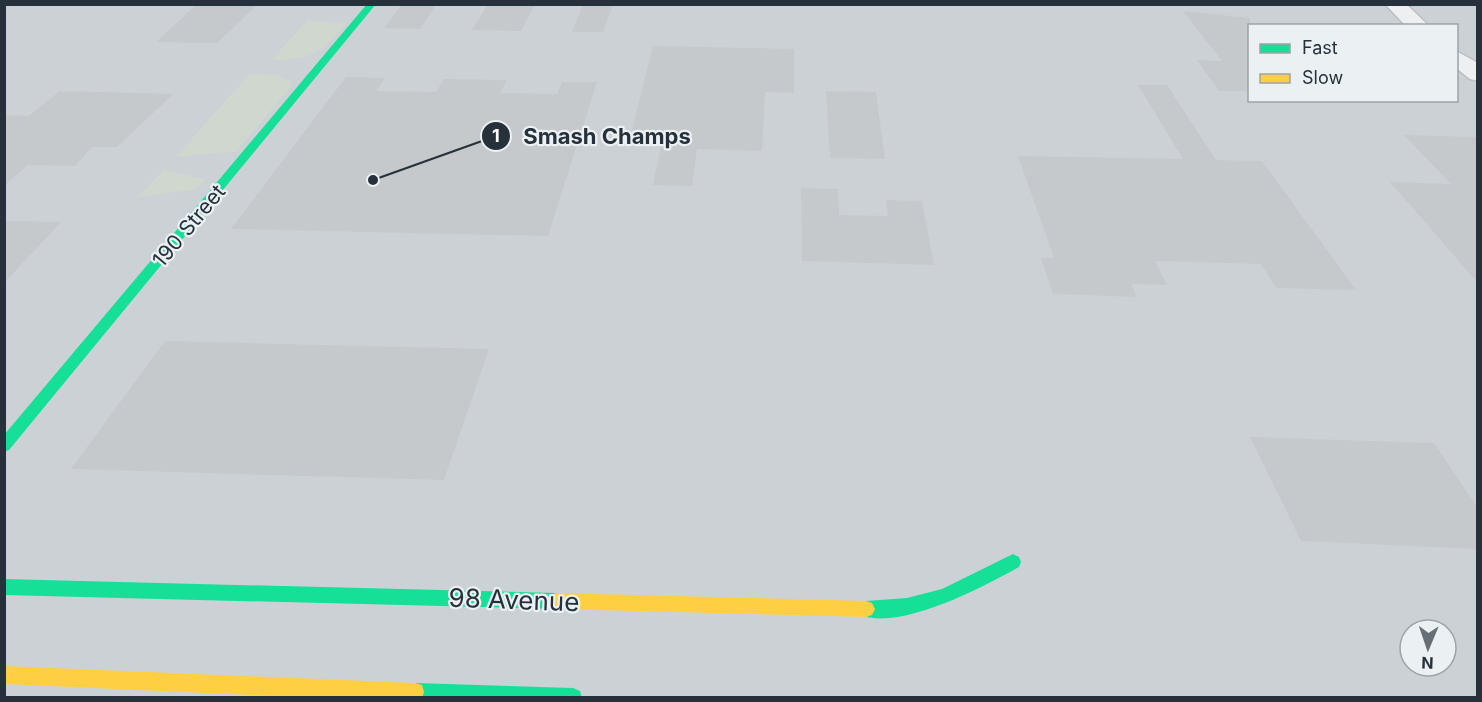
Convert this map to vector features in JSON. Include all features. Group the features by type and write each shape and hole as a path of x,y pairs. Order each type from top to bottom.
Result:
{"street":[{"name":"190 Street","path":"4,446 372,4"},
{"path":"1394,4 1417,24"},
{"path":"1458,59 1478,74"},
{"name":"98 Avenue","path":"4,587 879,609 917,604 960,592 1013,562"},
{"path":"4,675 573,698"}],"shaded area":[{"path":"5,5 1477,5 1477,697 5,697"},
{"path":"308,20 346,24 321,49 306,57 271,60"},
{"path":"250,74 278,75 291,82 291,87 235,152 175,157"},
{"path":"164,170 206,179 198,188 191,190 138,197"}],"building":[{"path":"197,4 258,4 217,43 156,42"},
{"path":"402,4 437,4 420,29 384,28"},
{"path":"488,4 535,4 521,31 472,30"},
{"path":"583,4 613,4 603,32 572,32"},
{"path":"1183,11 1250,18 1250,24 1248,24 1248,94 1246,91 1219,91 1197,60 1222,61"},
{"path":"653,46 794,49 794,93 765,92 762,151 697,149 692,186 653,185 664,131 632,130"},
{"path":"346,77 385,78 376,91 436,92 444,79 507,80 500,93 557,94 562,82 597,82 548,236 231,229"},
{"path":"1138,85 1167,85 1216,160 1262,161 1356,290 1276,288 1261,264 1155,261 1167,285 1131,284 1137,297 1053,294 1041,258 1054,258 1018,156 1183,159"},
{"path":"60,91 173,94 117,147 92,147 75,166 28,165 4,186 4,115 29,116"},
{"path":"826,91 876,92 885,159 830,158"},
{"path":"1404,135 1478,137 1478,283 1390,182 1451,184"},
{"path":"801,188 838,189 839,215 888,216 886,200 922,201 934,265 802,261"},
{"path":"4,221 61,222 4,283"},
{"path":"165,341 489,349 444,480 71,469"},
{"path":"1250,437 1434,443 1478,508 1478,549 1301,541"}],"traffic: fast":[{"path":"4,446 372,4"},
{"path":"866,609 907,606 925,602 960,589 1013,562"},
{"path":"4,587 556,601"},
{"path":"415,692 573,698"}],"traffic: slow":[{"path":"556,601 866,609"},
{"path":"4,675 415,692"}],"place":[{"name":"Smash Champs","path":"373,180"}]}
